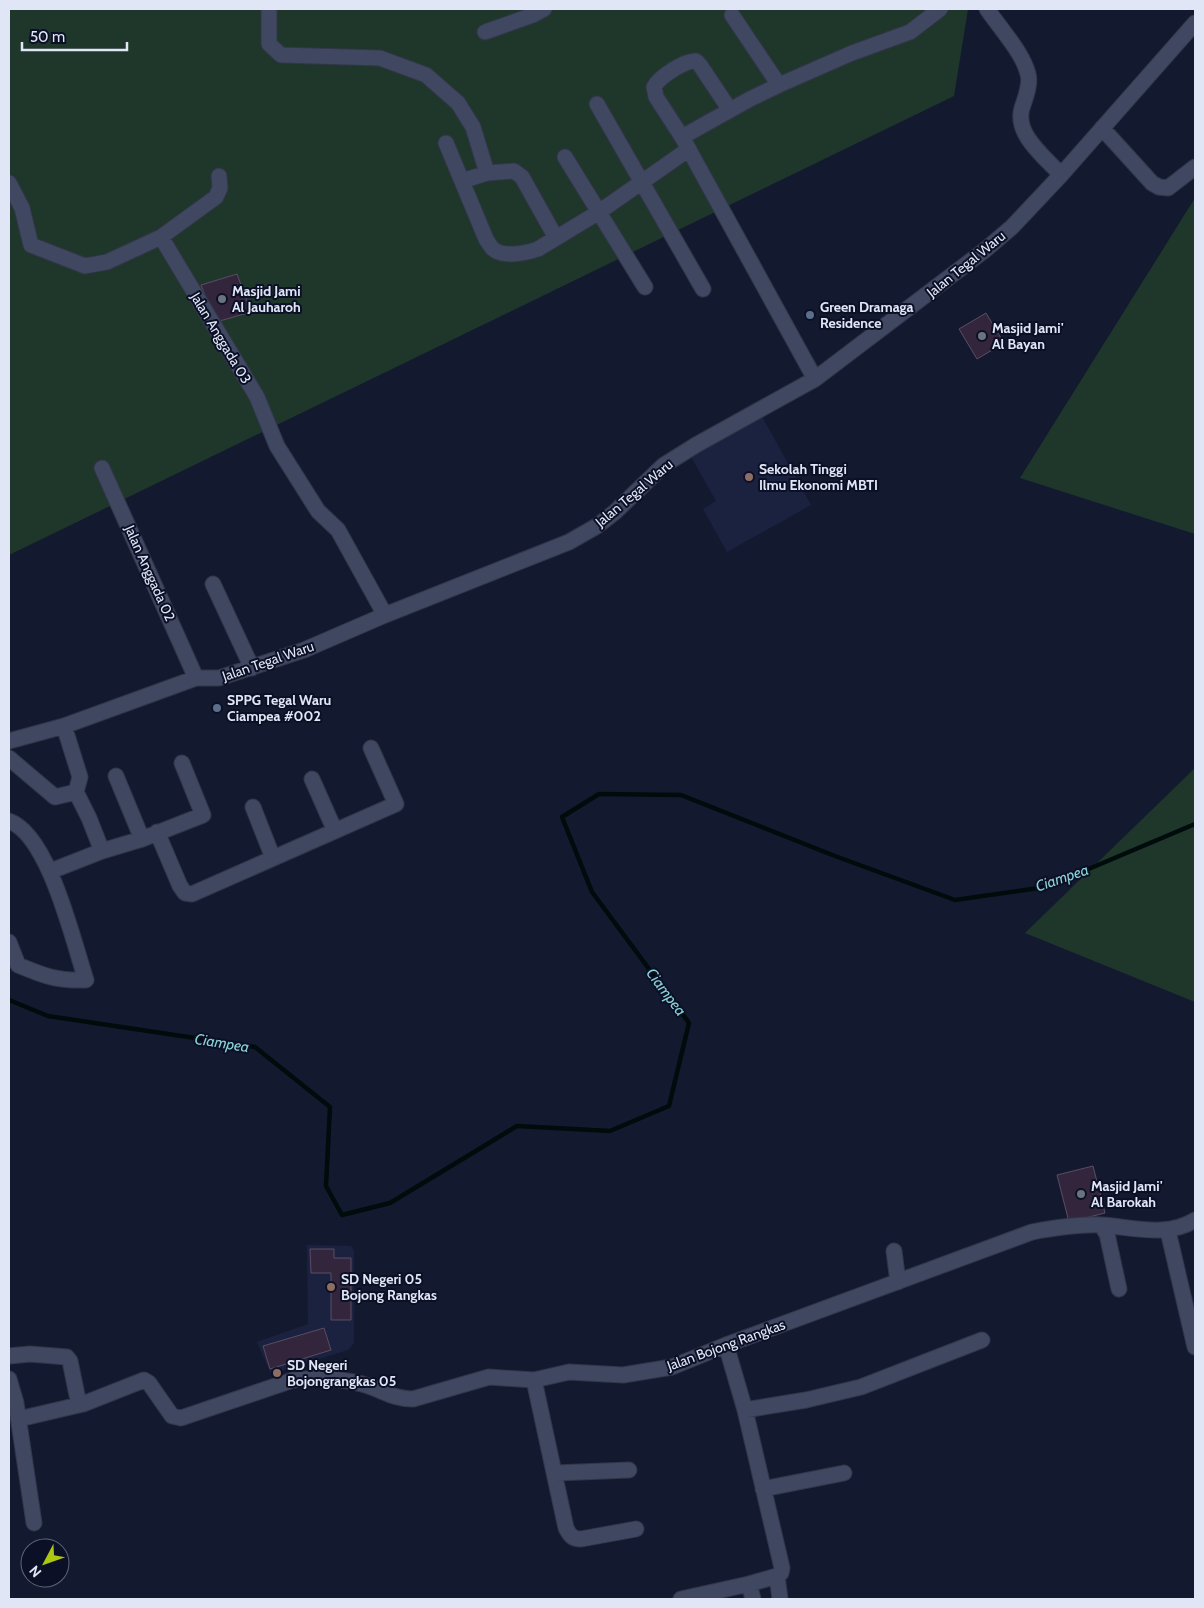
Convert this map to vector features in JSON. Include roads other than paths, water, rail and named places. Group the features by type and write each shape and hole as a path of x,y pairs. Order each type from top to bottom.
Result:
{"street":[{"path":"268,9 269,44 282,55 380,58 426,75 458,103 474,127 486,173"},
{"path":"485,32 533,15 544,9"},
{"path":"446,143 486,239 493,249 498,252 511,254 528,252 538,249 598,212 642,181 686,143 730,110 779,85 852,53 910,32 940,9"},
{"path":"987,9 1020,55 1029,77 1020,114 1022,128 1027,137 1061,175"},
{"path":"732,15 779,85"},
{"name":"Jalan Tegal Waru","path":"9,741 64,726 196,678 220,678 304,650 385,615 569,542 597,526 615,512 653,475 677,457 816,379 979,255 1012,227 1061,175 1195,23"},
{"path":"730,110 696,61 688,61 659,79 654,87 656,96 686,143 816,379"},
{"path":"596,104 703,289"},
{"path":"1102,128 1152,182 1159,187 1168,188 1195,167"},
{"path":"565,157 645,287"},
{"path":"462,181 486,173 514,171 522,177 556,238"},
{"path":"9,183 22,208 31,245 85,266 107,262 161,237 216,197 220,188 219,176"},
{"name":"Jalan Anggada 03","path":"161,237 257,397 277,446 318,511 338,530 385,615"},
{"name":"Jalan Anggada 02","path":"102,468 196,678"},
{"path":"213,584 252,668"},
{"path":"64,726 80,777 76,792 102,851"},
{"path":"157,832 180,886 185,893 192,894 396,804 371,748"},
{"path":"9,758 54,798 76,792"},
{"path":"51,871 203,815 182,762"},
{"path":"116,776 142,839"},
{"path":"312,779 335,831"},
{"path":"253,807 274,858"},
{"path":"9,821 17,824 28,833 51,871 86,980 65,981 42,975 18,964 9,942"},
{"name":"Jalan Bojong Rangkas","path":"19,1419 79,1405 144,1380 149,1383 172,1416 176,1418 293,1380 306,1378 336,1379 363,1384 401,1399 413,1399 490,1377 534,1380 569,1372 623,1375 672,1367 726,1345 1032,1232 1101,1225 1168,1230 1190,1224 1195,1220"},
{"path":"1101,1225 1107,1234 1119,1289"},
{"path":"1168,1230 1195,1347"},
{"path":"894,1251 898,1282"},
{"path":"744,1410 806,1400 861,1387 982,1340"},
{"path":"680,1599 750,1584 782,1573 744,1410 726,1345"},
{"path":"9,1356 30,1354 67,1357 70,1361 79,1405"},
{"path":"9,1379 14,1390 34,1523"},
{"path":"534,1380 566,1528 570,1535 575,1539 581,1539 636,1529"},
{"path":"555,1473 629,1470"},
{"path":"763,1489 844,1473"},
{"path":"777,1576 780,1599"},
{"path":"750,1584 753,1599"}],"waterway":[{"name":"Ciampea","path":"9,1000 48,1016 255,1047 330,1107 326,1186 342,1215 390,1203 517,1126 610,1131 669,1106 689,1023 592,892 562,817 599,794 681,795 835,856 955,900 1046,887 1195,824"}],"place":[{"name":"Masjid Jami Al Jauharoh","path":"222,299"},
{"name":"Green Dramaga Residence","path":"810,315"},
{"name":"Masjid Jami' Al Bayan","path":"982,336"},
{"name":"Sekolah Tinggi Ilmu Ekonomi MBTI","path":"749,477"},
{"name":"SPPG Tegal Waru Ciampea #002","path":"217,708"},
{"name":"Masjid Jami' Al Barokah","path":"1081,1194"},
{"name":"SD Negeri 05 Bojong Rangkas","path":"331,1287"},
{"name":"SD Negeri Bojongrangkas 05","path":"277,1373"}]}
